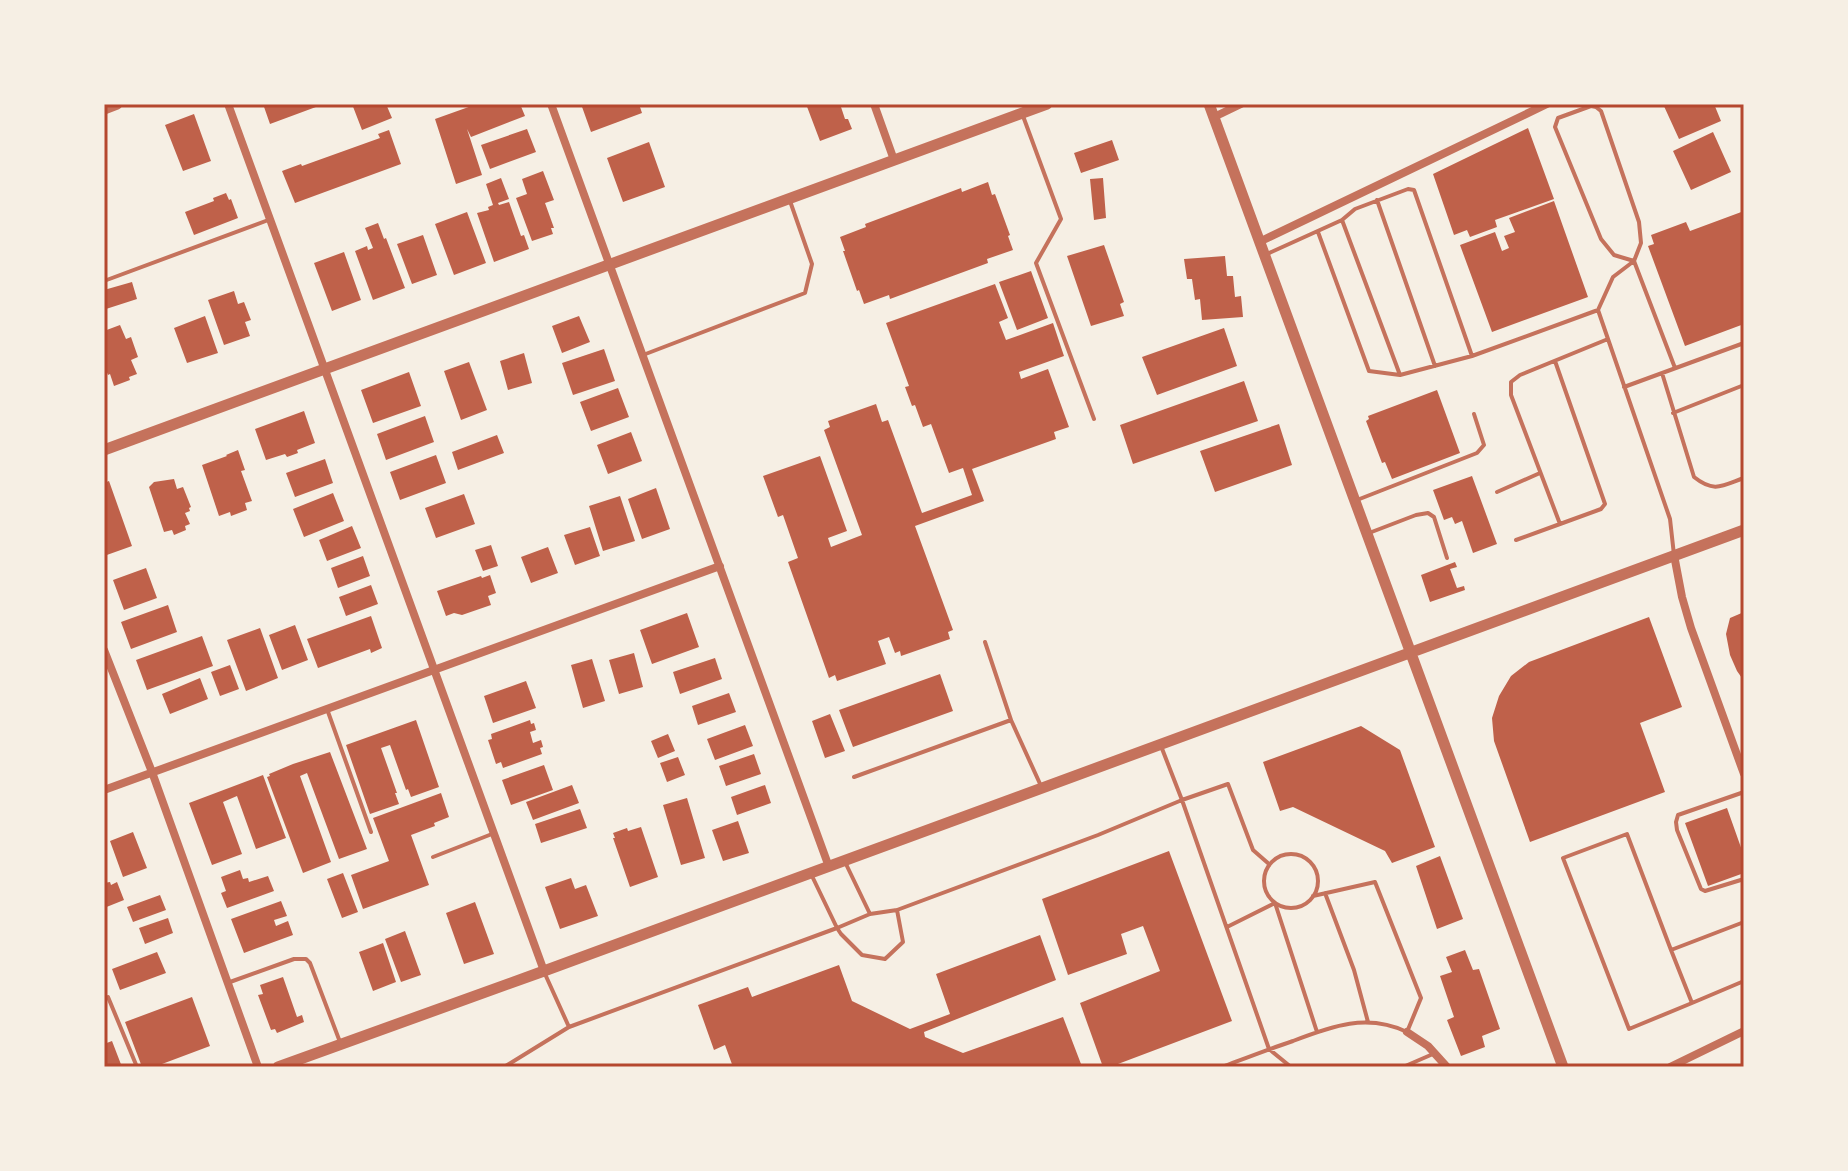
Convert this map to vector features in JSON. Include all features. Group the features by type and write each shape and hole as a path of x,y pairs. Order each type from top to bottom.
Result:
{"street":[{"path":"104,109 117,104"},
{"path":"228,104 544,971"},
{"path":"551,104 829,867"},
{"path":"874,104 894,160"},
{"path":"104,450 1047,104"},
{"path":"1209,104 1563,1067"},
{"path":"1214,117 1241,104"},
{"path":"1259,242 1547,104"},
{"path":"278,1067 1744,530"},
{"path":"1674,555 1691,628 1740,751 1744,774"},
{"path":"104,790 720,566"},
{"path":"104,650 152,772 258,1067"},
{"path":"1670,1067 1744,1031"},
{"path":"1407,1032 1435,1053 1447,1067"}],"lane":[{"path":"1634,261 1614,255 1601,239 1555,127 1558,118 1591,106 1601,111 1639,222 1641,243 1634,261 1613,277 1598,310 1670,519 1674,555"},
{"path":"1022,113 1061,219 1036,263 1094,419"},
{"path":"1264,255 1342,220 1355,209 1408,189 1414,190 1472,356"},
{"path":"643,355 805,293 812,264 789,199"},
{"path":"1377,200 1435,366"},
{"path":"104,281 271,219"},
{"path":"1342,220 1400,375"},
{"path":"1318,232 1369,371 1400,375 1435,366 1472,356 1598,310"},
{"path":"1634,261 1675,368"},
{"path":"1560,524 1511,395 1511,382 1520,375 1608,339"},
{"path":"1624,387 1744,343"},
{"path":"1516,540 1601,509 1605,504 1555,361"},
{"path":"1662,373 1694,477 1705,486 1717,487 1744,478"},
{"path":"1673,413 1744,385"},
{"path":"1355,501 1477,453 1484,445 1474,414"},
{"path":"1497,492 1540,473"},
{"path":"1367,534 1428,513 1434,517 1447,558"},
{"path":"985,642 1011,720 1042,788"},
{"path":"327,709 371,832"},
{"path":"854,777 1011,720"},
{"path":"1160,744 1269,1049 1291,1067"},
{"path":"504,1067 569,1027 870,914 897,910 1228,784 1253,850 1269,864"},
{"path":"1744,792 1678,815 1676,822 1701,889 1705,891 1744,879"},
{"path":"433,857 494,833"},
{"path":"1692,1003 1627,834 1563,858 1629,1029 1692,1003 1744,981"},
{"path":"1227,927 1275,903 1291,908 1307,902 1313,896 1318,878 1310,861 1293,853 1283,854 1269,864 1264,880 1275,903 1317,1032"},
{"path":"845,861 870,914"},
{"path":"811,873 837,928 862,955 885,959 903,942 897,910"},
{"path":"1222,1067 1350,1022 1382,1023 1407,1032 1421,998 1375,882 1313,896"},
{"path":"1325,893 1354,970 1368,1022"},
{"path":"1671,950 1744,922"},
{"path":"228,983 294,959 306,959 341,1045"},
{"path":"544,971 569,1027"},
{"path":"108,997 137,1067"},
{"path":"1403,1067 1435,1053"}],"building":[{"path":"263,104 324,104 270,124"},
{"path":"352,104 386,104 392,118 362,130"},
{"path":"477,104 520,104 525,116 471,137 467,129 482,175 456,184 435,119"},
{"path":"581,104 639,104 642,113 591,132"},
{"path":"806,104 840,104 852,129 820,141"},
{"path":"1663,104 1714,104 1721,121 1679,139"},
{"path":"194,114 211,161 183,171 165,125"},
{"path":"1528,128 1554,199 1495,220 1497,227 1470,237 1467,230 1454,235 1433,174"},
{"path":"527,129 536,152 490,169 481,145"},
{"path":"389,130 401,164 295,203 282,171 380,138 378,134"},
{"path":"1713,132 1731,172 1691,190 1673,151"},
{"path":"1112,140 1119,160 1081,173 1074,153"},
{"path":"649,142 665,187 623,202 607,158"},
{"path":"543,171 554,200 545,203 554,228 551,228 553,234 532,241 516,198 527,194 522,179"},
{"path":"501,178 509,199 498,203 509,202 529,249 494,262 477,213 489,210 488,207 493,205 486,184"},
{"path":"1103,178 1106,218 1094,220 1090,179"},
{"path":"988,182 992,195 995,194 1013,250 987,259 988,263 890,299 889,295 864,304 840,237 866,227 865,224 961,188 962,192"},
{"path":"226,193 238,218 194,235 185,212"},
{"path":"1554,201 1588,297 1492,332 1460,245 1495,232 1502,251 1509,248 1504,236 1515,232 1509,218"},
{"path":"1744,211 1744,324 1685,346 1648,246 1654,244 1651,235 1686,222 1690,231"},
{"path":"467,212 486,263 454,275 435,224"},
{"path":"378,223 405,288 373,300 355,251 367,246 368,250 373,248 365,228"},
{"path":"423,235 437,275 412,284 397,244"},
{"path":"1104,245 1124,302 1120,304 1124,316 1091,326 1067,256"},
{"path":"344,252 361,300 332,311 314,263"},
{"path":"1225,256 1227,276 1233,276 1235,297 1241,296 1243,317 1202,320 1200,299 1195,300 1192,279 1187,279 1184,259"},
{"path":"1031,271 1048,318 1017,330 999,282"},
{"path":"132,282 137,299 106,309 104,290"},
{"path":"995,284 1008,318 999,322 1006,340 1053,323 1064,356 1019,372 1021,379 1048,369 1069,427 1054,432 1056,439 972,469 984,501 915,526 953,630 948,632 950,639 901,656 900,651 895,653 889,637 878,641 886,664 837,681 835,675 829,678 788,562 798,558 783,515 778,517 763,476 820,456 847,531 828,538 831,547 862,535 824,430 830,427 828,421 876,404 882,422 888,420 922,513 972,495 963,468 949,473 931,424 923,427 915,405 912,406 905,387 909,386 886,323"},
{"path":"234,291 238,304 244,302 251,320 245,322 250,336 224,345 208,300"},
{"path":"205,316 218,353 187,363 174,328"},
{"path":"579,316 590,342 562,353 552,326"},
{"path":"120,325 126,339 131,337 138,357 131,360 137,374 114,386 104,365 104,331"},
{"path":"1224,328 1237,366 1157,395 1142,357"},
{"path":"604,349 615,381 573,395 562,363"},
{"path":"524,353 532,383 508,390 500,361"},
{"path":"469,362 487,410 461,420 444,371"},
{"path":"409,372 421,406 373,423 361,390"},
{"path":"1244,381 1258,421 1133,464 1120,425"},
{"path":"618,388 629,417 591,431 580,402"},
{"path":"1437,390 1460,453 1392,479 1385,462 1382,463 1366,421 1368,416"},
{"path":"304,411 315,443 287,457 285,454 266,460 255,429"},
{"path":"425,416 434,442 386,460 377,434"},
{"path":"1279,424 1292,465 1215,492 1200,451"},
{"path":"631,432 642,461 608,474 597,445"},
{"path":"497,435 504,453 458,470 452,452"},
{"path":"238,450 245,470 241,471 252,501 245,503 247,510 231,516 230,512 219,516 202,465"},
{"path":"436,455 446,483 400,500 390,472"},
{"path":"325,459 333,483 295,497 286,473"},
{"path":"1472,476 1497,544 1473,553 1462,521 1455,524 1452,517 1444,520 1433,490"},
{"path":"174,479 177,489 183,487 191,507 185,513 190,524 185,526 186,530 174,535 172,530 164,532 149,487 154,482"},
{"path":"109,481 132,546 104,556 104,483"},
{"path":"656,488 670,529 642,539 628,499"},
{"path":"333,493 344,521 304,537 293,509"},
{"path":"464,494 475,524 436,538 425,508"},
{"path":"620,496 635,541 603,551 589,506"},
{"path":"352,526 361,548 327,561 319,540"},
{"path":"590,527 600,556 575,565 564,535"},
{"path":"491,545 498,566 483,571 475,550"},
{"path":"548,547 558,573 531,583 521,557"},
{"path":"363,556 370,576 338,588 331,568"},
{"path":"1455,562 1457,567 1450,569 1457,588 1464,586 1465,590 1430,602 1421,575"},
{"path":"146,568 157,598 124,610 113,580"},
{"path":"490,575 496,593 488,596 491,605 462,615 454,613 446,616 437,591"},
{"path":"371,585 378,604 346,616 339,597"},
{"path":"168,605 177,632 131,649 121,622"},
{"path":"1744,612 1744,681 1730,655 1726,634 1730,618"},
{"path":"687,613 699,647 652,664 640,630"},
{"path":"371,616 382,648 371,653 370,649 318,668 307,639"},
{"path":"1649,617 1682,707 1640,723 1665,792 1530,842 1494,741 1492,718 1499,696 1511,676 1529,662"},
{"path":"295,625 308,660 282,670 269,635"},
{"path":"260,628 278,678 246,691 227,640"},
{"path":"202,636 213,666 147,690 136,660"},
{"path":"634,653 643,687 619,694 609,660"},
{"path":"715,658 722,679 680,694 673,672"},
{"path":"592,659 605,701 583,708 571,665"},
{"path":"230,665 239,689 220,696 211,672"},
{"path":"940,674 953,711 853,747 839,710"},
{"path":"200,678 208,699 170,714 162,694"},
{"path":"526,681 536,708 493,723 484,696"},
{"path":"729,693 736,712 698,725 692,706"},
{"path":"830,714 845,751 825,758 812,721"},
{"path":"416,720 439,787 411,797 390,745 381,748 399,804 370,814 346,745"},
{"path":"530,720 536,730 530,732 533,743 541,740 542,754 503,768 501,762 496,764 488,740 492,739 491,734"},
{"path":"745,725 753,746 715,760 707,739"},
{"path":"1361,726 1400,750 1435,847 1392,863 1385,851 1293,807 1280,811 1263,762"},
{"path":"668,734 675,751 658,758 651,741"},
{"path":"330,752 367,849 339,859 307,773 300,776 331,862 303,873 267,777 293,764"},
{"path":"754,754 761,774 726,786 719,766"},
{"path":"678,757 685,775 667,782 660,763"},
{"path":"544,765 553,790 511,805 502,780"},
{"path":"263,775 286,838 256,849 237,796 223,802 242,854 212,865 189,803"},
{"path":"572,785 579,803 533,820 526,802"},
{"path":"765,785 771,803 737,815 731,797"},
{"path":"441,793 449,817 411,835 429,885 363,909 351,875 389,861 373,818"},
{"path":"687,798 705,858 681,865 663,805"},
{"path":"1727,808 1744,856 1744,873 1708,886 1685,823"},
{"path":"580,809 587,828 541,843 535,824"},
{"path":"738,821 749,853 723,861 712,830"},
{"path":"641,827 658,877 630,887 613,833"},
{"path":"133,832 147,868 123,877 110,841"},
{"path":"1169,851 1232,1021 1103,1067 1080,1003 1160,971 1143,926 1121,934 1127,954 1068,975 1042,899"},
{"path":"1440,856 1463,919 1437,929 1416,866"},
{"path":"240,870 243,879 248,878 249,882 268,876 274,891 227,908 221,893 226,891 221,877"},
{"path":"343,873 358,912 342,918 327,879"},
{"path":"571,878 575,889 586,885 598,916 560,929 545,887"},
{"path":"110,882 111,885 117,882 124,900 104,908 104,883"},
{"path":"160,895 166,910 133,922 127,907"},
{"path":"281,901 287,916 274,920 276,926 288,921 293,935 244,953 231,919"},
{"path":"475,902 494,954 464,964 446,913"},
{"path":"168,918 173,933 145,944 139,928"},
{"path":"405,931 421,975 401,982 385,939"},
{"path":"1040,935 1056,980 924,1032 925,1037 963,1053 1063,1017 1081,1064 1072,1067 733,1067 725,1045 714,1050 698,1005 748,987 752,997 839,965 852,1001 910,1029 950,1014 936,974"},
{"path":"383,943 396,982 373,991 359,952"},
{"path":"1465,950 1473,970 1479,969 1500,1029 1482,1036 1485,1047 1461,1056 1447,1020 1454,1017 1440,976 1452,972 1446,957"},
{"path":"157,952 166,973 120,990 112,969"},
{"path":"283,977 297,1017 302,1015 304,1022 277,1033 275,1029 271,1030 258,995 263,994 260,985"},
{"path":"192,997 210,1046 154,1067 142,1067 125,1022"},
{"path":"112,1041 122,1067 104,1067 104,1044"}]}
